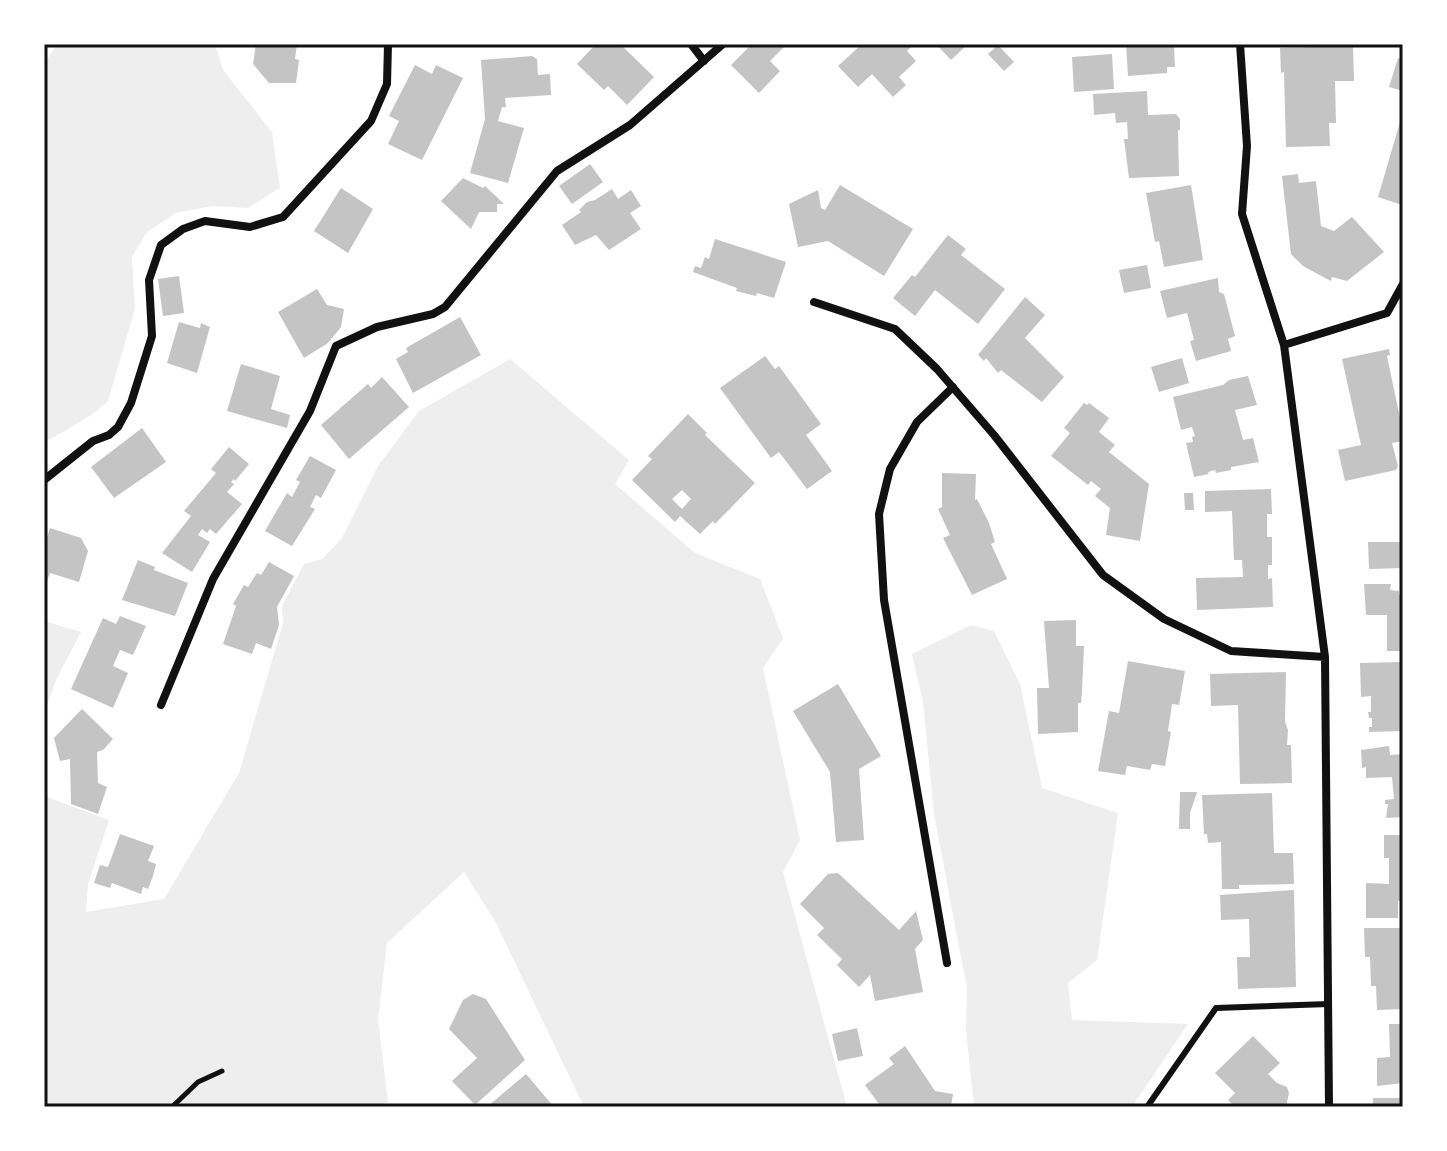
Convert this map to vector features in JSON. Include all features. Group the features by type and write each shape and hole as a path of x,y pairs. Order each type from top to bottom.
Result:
{"street":[{"path":"44,480 93,441 109,435 118,427 131,403 152,336 149,280 161,245 183,229 205,221 250,227 283,217 371,121 387,84 388,44"},
{"path":"691,44 704,61"},
{"path":"161,705 213,579 310,411 336,346 377,327 433,314 445,307 557,171 630,125 723,44"},
{"path":"1240,44 1247,146 1242,214 1284,345 1325,657 1329,1107"},
{"path":"1284,345 1387,313 1403,284"},
{"path":"814,302 895,329 953,387 994,435 1103,575 1164,619 1231,651 1325,657"},
{"path":"947,963 884,600 879,514 890,469 917,422 953,387"}],"lane":[{"path":"1147,1107 1216,1008 1329,1004"}],"path":[{"path":"172,1107 198,1082 222,1071"}],"shaded area":[{"path":"57,44 215,44 223,70 272,132 280,188 248,208 212,206 176,213 147,232 132,257 135,309 108,401 93,414 44,443 44,64"},
{"path":"510,359 629,460 615,484 695,553 760,579 783,638 763,668 800,840 783,872 847,1107 584,1107 496,923 464,872 387,943 378,1019 388,1102 374,1107 44,1107 44,790 47,797 109,820 88,884 86,912 164,899 239,773 283,623 282,606 304,564 322,559 342,538 378,466 419,411"},
{"path":"44,621 81,632 56,680 44,714"},
{"path":"971,625 994,631 1020,684 1042,788 1118,813 1097,960 1068,983 1072,1020 1188,1024 1132,1107 974,1107 966,1030 967,989 934,814 923,702 912,654"}],"building":[{"path":"256,44 297,44 295,59 299,60 296,83 269,83 253,64"},
{"path":"596,44 620,44 654,77 627,105 608,86 604,90 577,64"},
{"path":"752,44 787,44 770,61 780,71 759,93 731,65"},
{"path":"862,44 914,44 907,51 916,61 899,77 906,85 893,97 872,74 858,87 838,66"},
{"path":"936,44 968,44 951,60"},
{"path":"1126,44 1174,44 1175,67 1167,67 1167,73 1128,76"},
{"path":"1319,44 1353,44 1354,81 1335,81 1336,123 1329,123 1330,146 1286,147 1284,72 1281,73 1280,48 1319,47"},
{"path":"998,45 1014,62 1004,71 988,54"},
{"path":"1112,54 1114,89 1074,92 1072,57"},
{"path":"532,56 537,59 538,75 550,74 551,95 505,98 506,107 502,107 498,121 524,128 508,183 470,173 485,119 481,60"},
{"path":"1398,58 1403,59 1403,91 1389,87"},
{"path":"415,65 432,74 436,65 463,78 422,160 388,144 399,121 389,116"},
{"path":"1147,91 1148,115 1176,114 1180,119 1179,176 1129,178 1124,139 1128,139 1127,122 1116,123 1115,113 1094,115 1093,94"},
{"path":"1403,112 1403,204 1402,205 1378,197"},
{"path":"590,164 603,182 572,204 559,186"},
{"path":"1298,174 1299,183 1316,181 1321,226 1334,231 1352,217 1384,252 1347,281 1332,277 1331,281 1303,266 1291,254 1282,176"},
{"path":"463,178 483,188 485,186 504,204 497,204 497,212 479,212 471,229 441,201"},
{"path":"840,185 913,229 884,276 828,241 798,247 789,204 818,190 821,208 825,210"},
{"path":"1191,185 1203,260 1164,267 1159,241 1155,242 1146,193"},
{"path":"341,188 373,209 348,253 314,231"},
{"path":"612,189 618,199 631,190 641,206 630,213 641,229 609,250 596,235 575,245 562,225 581,212 579,210 587,202"},
{"path":"948,235 966,249 961,255 1005,289 978,324 935,290 915,316 893,298 912,275 915,277"},
{"path":"715,239 786,262 774,298 736,291 737,288 693,272 695,266 701,268 705,257 709,259"},
{"path":"1147,265 1151,288 1124,293 1119,270"},
{"path":"179,276 184,313 163,316 158,279"},
{"path":"1218,278 1219,292 1224,294 1235,336 1228,339 1231,351 1196,361 1187,313 1167,318 1160,291"},
{"path":"317,289 327,305 344,309 341,327 328,343 304,358 278,312"},
{"path":"1025,297 1045,315 1025,338 1064,377 1042,402 1001,370 998,373 986,358 984,361 978,355"},
{"path":"460,317 481,355 413,393 396,359 408,352 406,348"},
{"path":"179,322 200,328 201,323 210,327 197,373 167,363"},
{"path":"1389,349 1390,355 1387,356 1403,432 1403,441 1392,443 1398,466 1396,470 1345,481 1338,450 1361,445 1342,359"},
{"path":"765,356 775,369 779,366 821,424 806,435 832,471 807,489 779,452 771,458 720,388"},
{"path":"1182,358 1189,383 1159,392 1151,367"},
{"path":"241,364 280,376 271,409 290,415 287,428 227,411"},
{"path":"1248,376 1257,405 1235,410 1243,440 1253,438 1259,462 1194,477 1186,443 1193,442 1192,437 1195,436 1192,427 1181,430 1173,397"},
{"path":"382,377 409,407 349,459 321,425 368,384 371,388"},
{"path":"1084,403 1089,403 1109,418 1099,432 1115,445 1109,452 1149,484 1140,541 1106,535 1110,508 1095,496 1101,489 1091,481 1088,485 1051,456 1070,433 1064,428"},
{"path":"688,414 707,433 705,435 755,483 715,524 713,521 700,534 680,516 675,522 632,480 652,459 648,456","holes":["682,490 691,499 682,509 672,499"]},
{"path":"142,428 166,462 114,498 91,467"},
{"path":"229,447 249,464 231,482 234,484 227,492 242,504 216,534 210,529 207,533 202,529 198,535 210,542 192,572 162,553 191,516 184,511 216,473 211,469"},
{"path":"310,456 336,470 321,498 316,495 310,507 315,509 292,546 265,531 287,493 292,497 300,482 296,480"},
{"path":"942,473 976,474 975,500 989,523 995,542 991,544 1007,579 972,595 943,538 950,535 938,509 942,507"},
{"path":"1271,489 1272,514 1267,514 1267,537 1272,537 1272,565 1268,565 1268,579 1272,578 1273,607 1197,610 1196,578 1243,577 1242,560 1234,560 1232,511 1205,512 1205,491"},
{"path":"1184,493 1193,493 1194,510 1185,510"},
{"path":"50,528 81,538 88,551 79,582 50,573 47,581 44,580 44,547"},
{"path":"1368,542 1403,542 1403,568 1369,569"},
{"path":"138,560 188,583 175,616 122,600"},
{"path":"269,562 294,576 277,607 279,625 271,649 256,643 252,654 223,644 236,606 233,604 244,585 248,587"},
{"path":"1364,584 1391,584 1390,590 1403,595 1403,651 1387,651 1387,615 1366,615"},
{"path":"120,616 146,626 133,655 120,650 113,666 128,673 113,708 71,689 103,618 116,624"},
{"path":"1076,620 1076,646 1084,646 1078,732 1038,734 1037,688 1049,688 1044,621"},
{"path":"1128,661 1185,671 1179,705 1172,704 1165,766 1152,764 1150,770 1127,766 1125,775 1098,771 1109,711 1119,713"},
{"path":"1402,662 1403,731 1369,732 1369,727 1372,727 1368,712 1371,712 1371,696 1361,697 1360,663"},
{"path":"1286,672 1285,722 1287,745 1291,745 1292,783 1240,784 1238,705 1211,706 1210,674"},
{"path":"838,684 881,756 859,769 864,840 836,842 830,772 793,711"},
{"path":"82,709 113,739 97,752 98,783 107,787 98,814 71,804 70,759 60,761 54,738"},
{"path":"1389,746 1390,755 1403,754 1403,817 1386,818 1388,804 1385,800 1394,799 1392,777 1366,778 1366,767 1362,768 1361,750"},
{"path":"1180,792 1197,792 1190,813 1190,829 1179,829"},
{"path":"1272,793 1274,853 1293,853 1294,884 1239,885 1239,889 1222,889 1221,842 1208,843 1207,834 1204,834 1202,795"},
{"path":"120,834 154,846 148,861 156,864 153,876 148,889 143,887 141,894 112,883 110,888 94,883 100,865 108,867"},
{"path":"1384,835 1403,835 1403,901 1398,901 1398,918 1366,918 1366,883 1389,884 1389,858 1384,858"},
{"path":"838,873 899,930 916,911 923,940 915,949 923,992 875,1001 870,975 859,987 837,965 842,959 817,935 824,928 800,904 828,874"},
{"path":"1294,890 1296,987 1238,989 1237,957 1250,957 1249,919 1221,920 1220,895"},
{"path":"1364,928 1403,928 1403,1009 1377,1010 1376,986 1371,986 1370,957 1365,957"},
{"path":"473,994 486,999 525,1060 475,1105 452,1081 477,1058 449,1029 463,1000"},
{"path":"1389,1024 1403,1024 1403,1083 1377,1086 1377,1058 1390,1057"},
{"path":"857,1028 863,1056 838,1061 832,1034"},
{"path":"1253,1036 1280,1063 1268,1074 1287,1087 1286,1107 1235,1107 1228,1100 1235,1093 1215,1073"},
{"path":"905,1046 935,1091 953,1094 951,1107 881,1107 865,1085 894,1064 889,1058"},
{"path":"526,1074 554,1107 487,1107"},
{"path":"1373,1098 1403,1098 1403,1107 1373,1107"}]}
